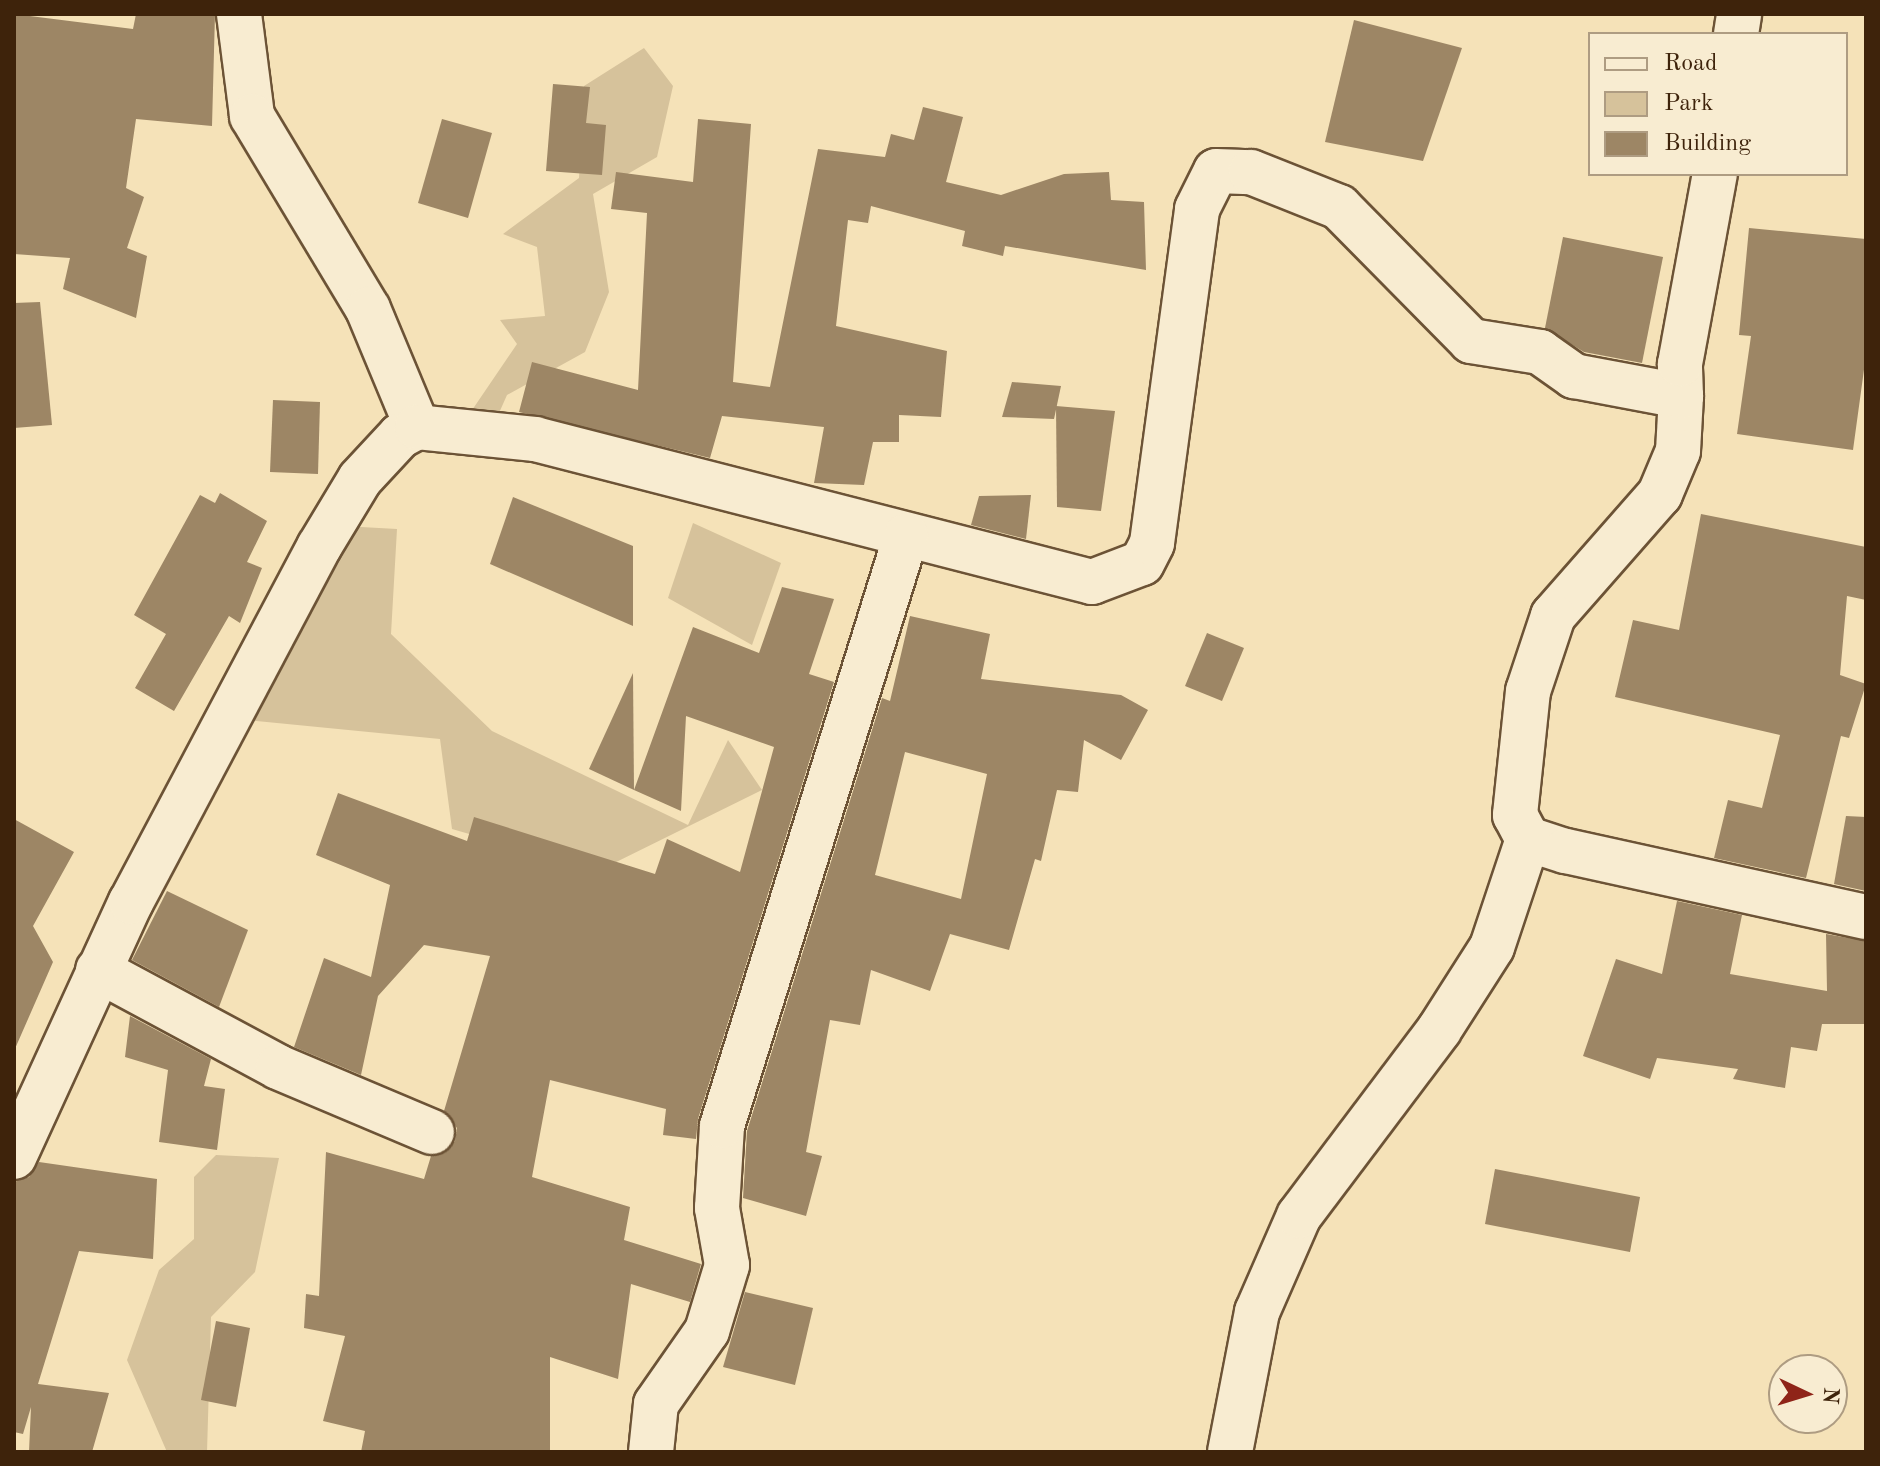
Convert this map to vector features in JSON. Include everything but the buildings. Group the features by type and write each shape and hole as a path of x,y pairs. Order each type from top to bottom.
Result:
{"street":[{"path":"239,14 252,116 368,309 417,427"},
{"path":"14,1157 98,970 319,547 360,479 400,436 417,427 535,439 1092,582 1142,563 1152,543 1197,209 1216,171 1251,172 1339,207 1471,341 1540,352 1574,376 1681,396"},
{"path":"1230,1452 1257,1312 1299,1216 1439,1030 1492,947 1528,839 1515,815 1526,707 1553,616 1660,494 1678,451 1680,364 1715,176"},
{"path":"651,1452 656,1404 707,1331 727,1265 717,1208 722,1126 906,536"},
{"path":"1528,839 1866,917"},
{"path":"98,970 278,1067 432,1132"}],"green space":[{"path":"644,48 673,86 657,157 593,194 609,292 585,352 507,395 495,422 466,419 517,344 500,320 545,316 537,247 503,234 579,178 584,86"},
{"path":"693,523 781,563 752,645 668,598"},
{"path":"343,526 397,529 391,634 492,731 688,825 728,740 762,790 598,871 452,829 440,739 247,720"},
{"path":"216,1155 279,1158 255,1272 211,1317 207,1452 167,1452 127,1360 159,1270 194,1239 194,1177"}]}
